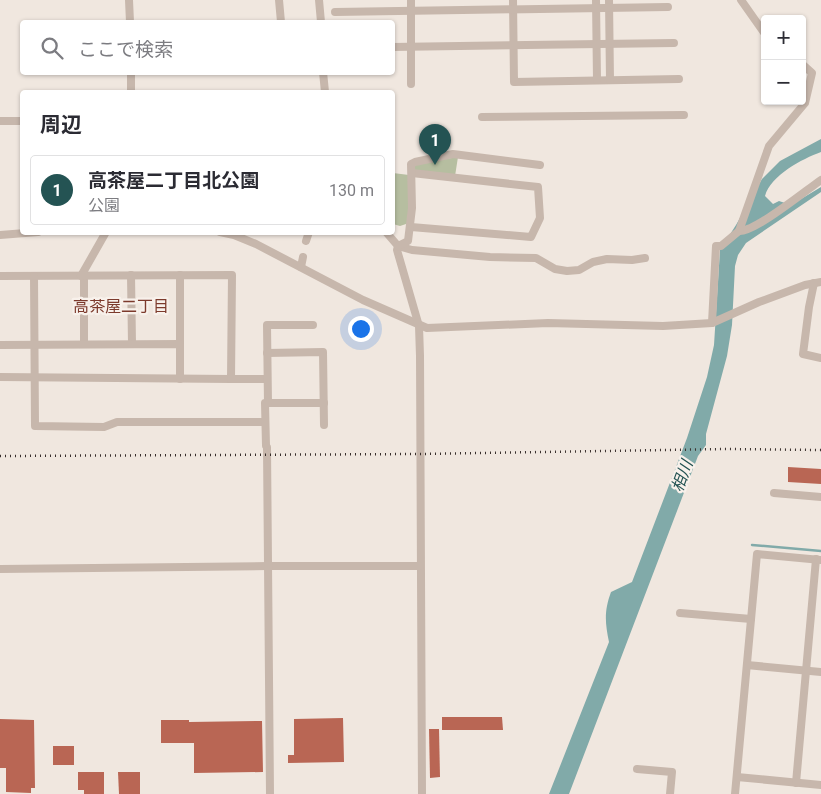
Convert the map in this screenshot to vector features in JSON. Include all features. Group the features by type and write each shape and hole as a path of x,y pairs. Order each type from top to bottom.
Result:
{"street":[{"path":"129,0 130,20"},
{"path":"279,0 281,20"},
{"path":"320,0 321,20"},
{"path":"411,0 411,84"},
{"path":"513,0 514,82 679,79"},
{"path":"608,0 610,80"},
{"path":"741,0 761,28"},
{"path":"334,12 513,10 596,4 609,9 668,7"},
{"path":"596,4 597,80"},
{"path":"395,48 674,43"},
{"path":"806,68 812,73 806,100"},
{"path":"131,75 131,90"},
{"path":"323,75 324,90"},
{"path":"712,323 716,246 720,246 739,231 769,146 802,105"},
{"path":"482,117 684,115"},
{"path":"0,121 20,121"},
{"path":"398,246 408,241 411,227 411,164 448,154 540,165"},
{"path":"411,227 531,237 540,218 538,188 412,173"},
{"path":"739,231 746,231 760,223 821,180"},
{"path":"0,235 20,233"},
{"path":"84,344 83,276 104,235"},
{"path":"234,235 256,244 363,300 418,326 427,328 548,323 662,326 712,323 759,302 818,283"},
{"path":"306,241 307,235"},
{"path":"389,235 398,246 412,250 490,257 536,258 555,269 567,271 579,270 593,262 607,259 632,260 645,258"},
{"path":"398,246 397,250 418,326 421,438 422,794"},
{"path":"301,267 303,257"},
{"path":"131,275 132,344"},
{"path":"180,275 180,379"},
{"path":"0,276 232,275 231,379"},
{"path":"34,276 35,426 104,426 117,422 265,422"},
{"path":"818,283 809,307 803,354 821,358"},
{"path":"268,403 267,325 313,325"},
{"path":"0,345 180,344"},
{"path":"268,353 323,352 324,425"},
{"path":"0,377 267,380"},
{"path":"270,794 265,402 324,403"},
{"path":"774,493 821,497"},
{"path":"735,794 757,554 818,560 796,782"},
{"path":"0,569 420,566"},
{"path":"680,613 751,619"},
{"path":"747,665 821,672"},
{"path":"636,768 672,772 670,794"},
{"path":"737,777 821,785"}],"green space":[{"path":"458,157 455,176 415,172 413,167 414,164"},
{"path":"395,173 409,175 409,223 400,226 395,225"}],"water":[{"path":"821,139 821,152 797,163 780,175 768,188 765,196 773,204 779,201 791,205 821,187 821,192 746,243 738,255 735,266 732,325 727,356 706,434 706,445 698,456 569,794 549,794 609,642 606,617 611,592 632,582 687,438 707,377 714,345 720,250 762,179 780,161"}],"building":[{"path":"788,467 821,469 821,484 788,482"},
{"path":"442,717 502,717 503,730 442,730"},
{"path":"343,718 344,762 288,763 288,755 294,755 294,719"},
{"path":"0,719 34,720 35,788 31,788 31,793 6,792 6,768 0,768"},
{"path":"161,720 189,720 189,722 262,721 263,772 194,773 194,743 161,743"},
{"path":"429,729 439,729 440,777 430,778"},
{"path":"53,746 74,746 74,765 53,765"},
{"path":"78,772 104,772 104,794 84,794 84,790 78,790"},
{"path":"118,772 140,772 140,794 119,794"}],"waterway":[{"name":"相川","path":"752,545 821,551"}],"railway":[{"path":"0,456 421,454 725,449 821,450"}],"place":[{"name":"高茶屋二丁目北公園","path":"435,165"}],"district":[{"name":"高茶屋二丁目","path":"121,306"}]}
